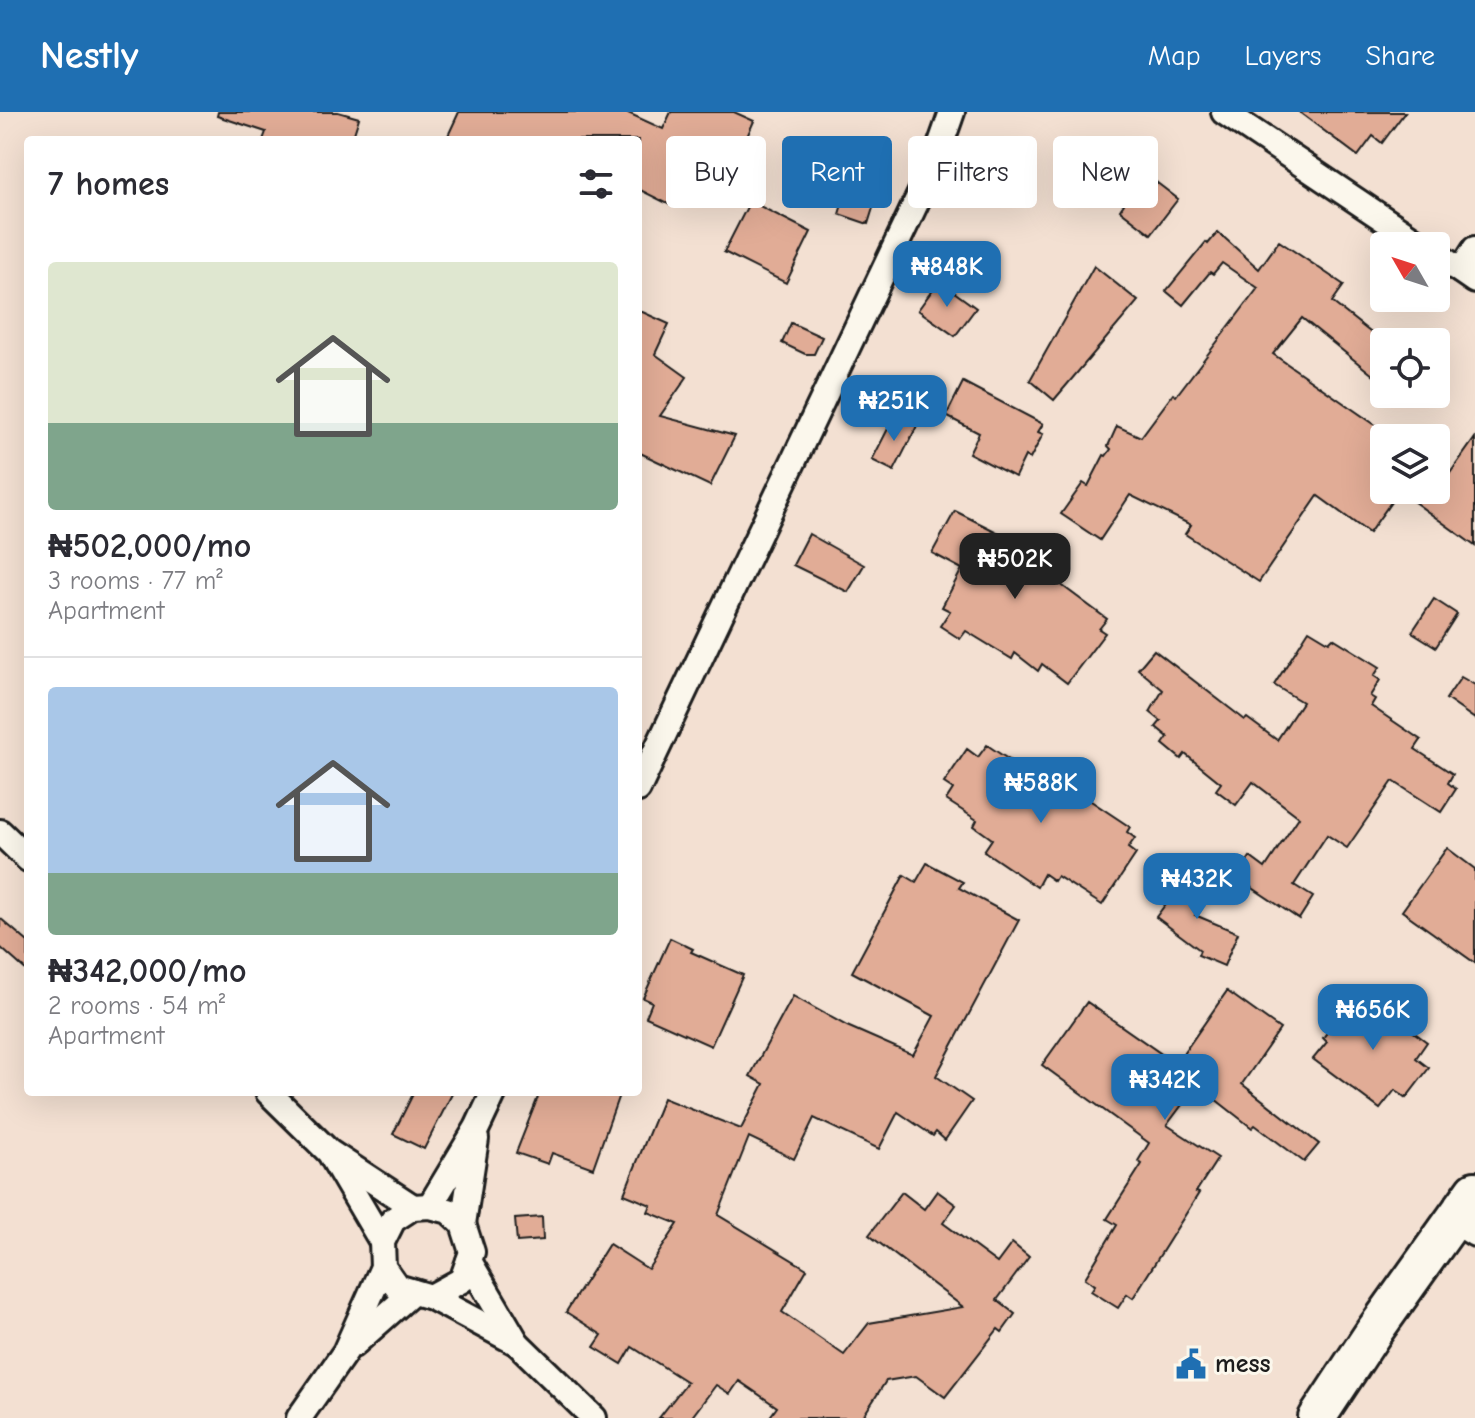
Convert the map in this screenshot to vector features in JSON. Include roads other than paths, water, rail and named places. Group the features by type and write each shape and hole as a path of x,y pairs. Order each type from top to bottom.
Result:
{"street":[{"path":"642,781 932,169 952,112"},
{"path":"1224,112 1403,232"},
{"path":"1450,264 1468,276 1475,249"},
{"path":"0,832 24,855"},
{"path":"272,1096 329,1152 422,1206 449,1211 463,1224"},
{"path":"382,1242 393,1220 422,1206 477,1128 492,1096"},
{"path":"345,1352 422,1294 462,1280 472,1252 463,1224 477,1128"},
{"path":"299,1418 345,1352 383,1267 382,1242 329,1152"},
{"path":"1317,1418 1373,1333 1465,1228 1475,1190"},
{"path":"469,1261 517,1343 594,1418"},
{"path":"383,1267 397,1287 422,1294 517,1343"}],"place":[{"name":"mess","path":"1191,1364"}]}
